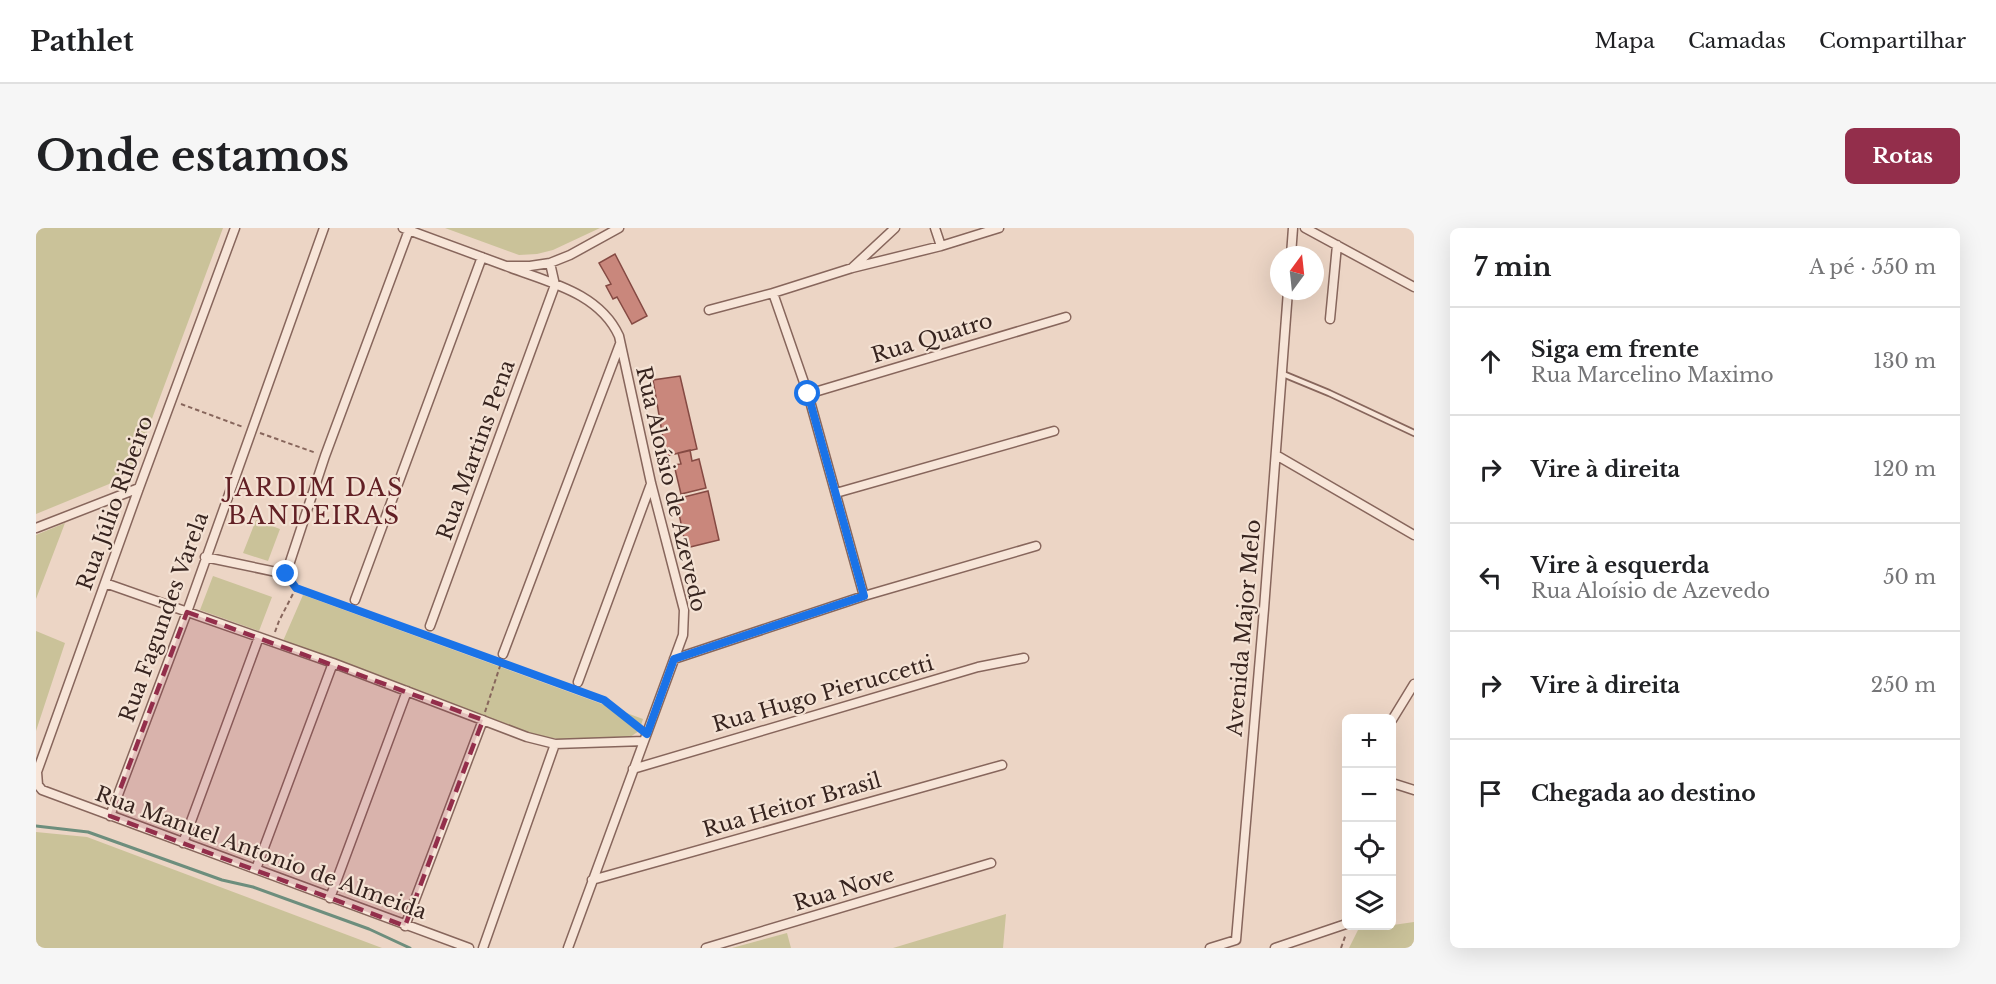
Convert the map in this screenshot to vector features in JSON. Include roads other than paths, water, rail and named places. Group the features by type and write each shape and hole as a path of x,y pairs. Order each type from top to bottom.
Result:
{"street":[{"name":"Rua Júlio Ribeiro","path":"42,790 38,785 37,772 235,228"},
{"name":"Rua Fagundes Varela","path":"110,816 187,612 324,228"},
{"path":"506,266 550,263 570,255 619,228"},
{"path":"852,268 895,228"},
{"path":"935,228 941,246"},
{"path":"709,310 999,228"},
{"path":"1292,246 1293,228"},
{"path":"1305,228 1414,287"},
{"path":"205,557 286,574 325,456 406,229"},
{"name":"Rua Aloísio de Azevedo","path":"406,229 582,296 613,322 684,610 683,635 568,948"},
{"path":"1330,319 1337,245"},
{"path":"355,600 482,257"},
{"path":"550,263 555,285"},
{"name":"Rua Martins Pena","path":"430,626 555,285"},
{"path":"773,293 808,394 864,596"},
{"name":"Avenida Major Melo","path":"1236,940 1287,300"},
{"name":"Rua Quatro","path":"808,394 1066,317"},
{"path":"503,654 620,344"},
{"path":"836,493 1054,430"},
{"path":"1276,455 1414,535"},
{"path":"578,682 651,483"},
{"path":"36,528 139,488"},
{"path":"674,659 864,596 1036,546"},
{"path":"105,583 273,641 527,737 555,744 646,737"},
{"path":"183,843 260,637"},
{"name":"Rua Hugo Pieruccetti","path":"633,769 978,667 1024,658"},
{"path":"256,869 333,663"},
{"path":"1396,714 1414,684"},
{"path":"330,898 407,691"},
{"path":"405,926 483,720"},
{"path":"483,948 555,744"},
{"name":"Rua Heitor Brasil","path":"592,880 1002,765"},
{"path":"1396,784 1414,790"},
{"name":"Rua Manuel Antonio de Almeida","path":"42,790 469,948"},
{"name":"Rua Nove","path":"706,948 991,863"},
{"path":"1275,948 1343,930"},
{"path":"1210,948 1236,940 1242,948"}],"lane":[{"path":"1282,374 1329,393 1414,433"}],"waterway":[{"path":"36,826 88,832 222,880 253,887 369,929 410,948"}],"district":[{"name":"JARDIM DAS BANDEIRAS","path":"314,501"}]}
